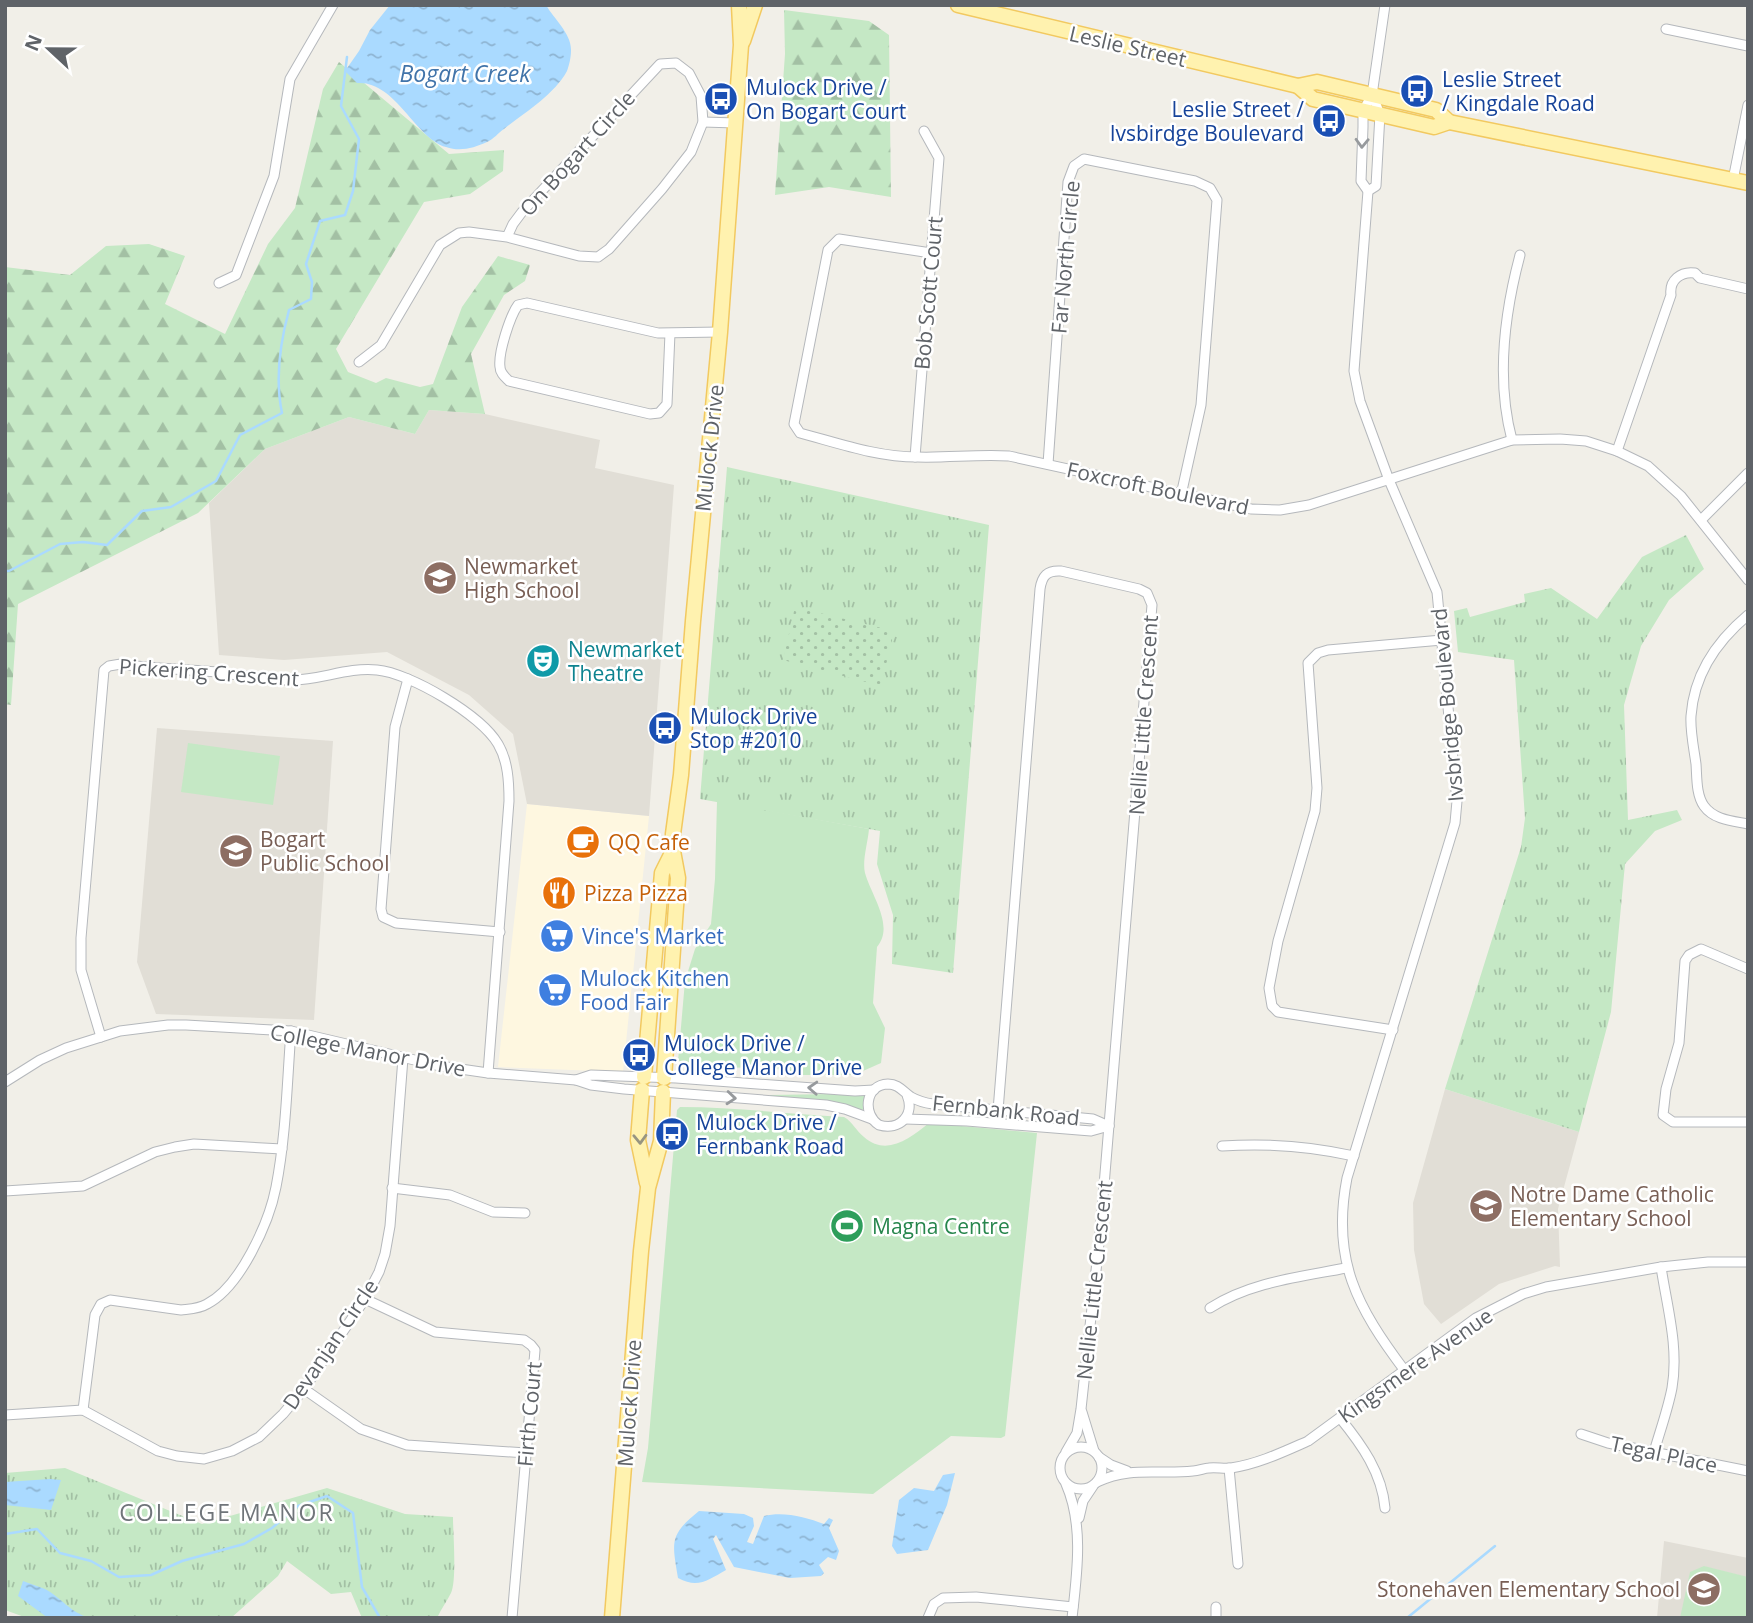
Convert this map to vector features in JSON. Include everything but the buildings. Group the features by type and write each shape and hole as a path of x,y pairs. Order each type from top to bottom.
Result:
{"main road":[{"name":"Mulock Drive","path":"612,1618 648,1188 660,1141 678,877 673,851 720,332 741,45 739,5"},
{"name":"Mulock Drive","path":"741,45 755,5"},
{"name":"Leslie Street","path":"958,5 1298,86 1317,82 1436,110 1449,122"},
{"name":"Leslie Street","path":"1298,86 1313,99 1434,127 1449,122 1740,181"},
{"name":"Mulock Drive","path":"648,1188 638,1140 662,873 673,851"}],"street":[{"path":"219,283 236,275 274,176 290,79 333,5"},
{"path":"1380,114 1372,95 1385,5"},
{"path":"1666,29 1748,46"},
{"name":"On Bogart Circle","path":"676,63 689,73 701,96 703,122 691,152 655,197 598,257 567,254 507,237 522,212 660,64 676,63"},
{"name":"Ivsbridge Boulevard","path":"1372,95 1363,111 1361,181 1368,191 1354,371 1360,401 1389,480 1437,592 1457,801 1454,823 1342,1202 1346,1268 1365,1314 1405,1371"},
{"path":"1740,181 1748,105"},
{"name":"Ivsbridge Boulevard","path":"1368,191 1376,186 1380,114"},
{"path":"703,122 736,123"},
{"name":"Bob Scott Court","path":"915,457 939,158 924,131"},
{"name":"Far North Circle","path":"1048,464 1068,182 1074,166 1084,159 1195,181 1210,188 1217,200 1201,405 1181,495"},
{"path":"359,362 381,345 440,245 459,233 507,237"},
{"name":"Foxcroft Boulevard","path":"931,253 839,239 828,250 794,425 800,433 872,452 915,457 993,455 1048,464 1251,509 1280,510 1309,505 1511,440 1586,441 1648,466 1681,496 1748,580"},
{"path":"1511,440 1503,387 1504,345 1510,292 1520,255"},
{"path":"1617,452 1671,295 1672,283 1676,278 1681,274 1695,273 1700,278 1748,289"},
{"path":"670,333 667,404 659,413 650,414 509,381 502,375 499,366 511,314 518,305 527,303 658,333 720,332"},
{"path":"1701,520 1748,473"},
{"name":"Nellie Little Crescent","path":"997,1123 1041,589 1049,571 1061,571 1139,589 1147,593 1152,606 1109,1126 1082,1409 1077,1433 1066,1452"},
{"path":"1748,615 1726,634 1711,654 1693,696 1691,719 1699,796 1703,806 1714,816 1748,824"},
{"path":"1393,1030 1278,1012 1272,1006 1269,988 1278,941 1315,811 1316,778 1308,663 1318,653 1328,650 1442,640"},
{"name":"Pickering Crescent","path":"101,1037 81,970 80,946 104,670 109,666 121,664 292,680 346,671 390,671 464,711 487,730 498,744 509,778 488,1073"},
{"path":"408,679 395,727 381,909 383,917 396,923 500,932"},
{"path":"1748,969 1701,949 1689,955 1685,961 1679,1043 1663,1102 1663,1115 1673,1122 1748,1122"},
{"name":"College Manor Drive","path":"5,1082 57,1052 120,1031 168,1025 290,1031 403,1058 488,1073 576,1080 591,1075 664,1085"},
{"path":"5,1415 83,1410 95,1315 101,1304 110,1300 181,1310 192,1309 205,1306 237,1277 267,1215 276,1189 282,1149 290,1031"},
{"name":"Devanjan Circle","path":"83,1410 158,1451 204,1460 232,1451 259,1437 283,1414 304,1389 365,1299 379,1272 385,1254 403,1058"},
{"path":"643,1083 845,1108 872,1119 879,1125 890,1127 905,1119 910,1107 907,1095 894,1085 855,1091 664,1085"},
{"path":"872,1119 867,1107 874,1090"},
{"name":"Fernbank Road","path":"907,1095 933,1104 1093,1119 1109,1126"},
{"name":"Fernbank Road","path":"905,1119 1091,1131 1109,1126"},
{"path":"5,1192 83,1186 155,1152 185,1146 282,1149"},
{"path":"1222,1146 1288,1146 1354,1156"},
{"path":"392,1188 450,1195 493,1212 525,1213"},
{"name":"Kingsmere Avenue","path":"1095,1484 1113,1474 1229,1468 1247,1465 1284,1452 1308,1441 1476,1318 1523,1294 1546,1287 1661,1267 1708,1262 1748,1262"},
{"path":"1654,1452 1672,1390 1673,1377 1674,1346 1661,1267"},
{"path":"1210,1308 1239,1292 1346,1268"},
{"name":"Firth Court","path":"365,1299 435,1332 524,1340 535,1350 512,1618"},
{"path":"304,1389 361,1429 407,1445 526,1453"},
{"name":"Nellie Little Crescent","path":"1082,1409 1096,1454"},
{"path":"1340,1418 1360,1442 1383,1487 1385,1508"},
{"name":"Tegal Place","path":"1581,1434 1608,1443 1748,1471"},
{"path":"1072,1618 1078,1523 1083,1501 1102,1468 1096,1454 1081,1447 1066,1452 1059,1466 1060,1475 1074,1503 1078,1523"},
{"name":"Kingsmere Avenue","path":"1096,1454 1111,1465 1129,1472"},
{"path":"1229,1468 1238,1564"},
{"path":"1066,1484 1079,1490 1095,1484"},
{"path":"928,1618 934,1604 943,1598 1073,1606"},
{"path":"1216,1607 1216,1618"}],"shaded area":[{"name":"Newmarket High School","path":"429,410 485,414 600,440 595,468 674,485 649,816 527,804 513,734 469,695 387,652 284,660 219,655 209,503 265,449 349,417 415,434"},
{"name":"Bogart Public School","path":"157,728 333,741 314,1020 156,1014 137,962"},
{"path":"527,804 649,816 623,1072 498,1067"},
{"name":"Notre Dame Catholic Elementary School","path":"1445,1089 1579,1132 1558,1209 1560,1267 1555,1266 1499,1284 1441,1324 1424,1304 1414,1250 1413,1203"},
{"name":"Stonehaven Elementary School","path":"1664,1541 1748,1558 1748,1618 1657,1618"}],"green space":[{"path":"784,10 869,21 889,35 891,197 829,187 775,195 785,54"},
{"path":"339,62 449,154 504,150 503,171 470,194 424,202 336,349 348,372 376,383 386,378 420,387 433,384 462,307 498,256 530,265 525,281 504,295 471,354 485,414 429,410 415,434 349,417 265,449 198,513 18,604 11,705 5,704 5,267 70,275 106,246 149,244 185,256 165,304 225,334 268,244 295,208 323,89"},
{"path":"727,467 989,525 953,973 892,964 893,915 877,864 880,831 700,799"},
{"path":"1686,535 1704,569 1669,600 1641,646 1624,705 1628,820 1677,810 1682,820 1655,831 1625,864 1611,1012 1579,1132 1445,1089 1521,847 1525,818 1514,660 1458,652 1454,611 1467,608 1470,617 1525,602 1524,594 1551,588 1597,619 1642,557"},
{"path":"795,607 894,631 881,686 783,660"},
{"path":"188,743 280,756 273,805 181,792"},
{"path":"717,801 869,829 864,868 880,910 884,930 877,947 873,1003 885,1028 881,1063 854,1075 799,1075 773,1068 701,1067 678,1061 685,981 695,949 711,924"},
{"path":"770,1095 865,1095 863,1111 837,1102 770,1097"},
{"name":"Magna Centre","path":"680,1107 844,1117 864,1137 881,1145 898,1143 929,1123 1037,1133 1005,1436 951,1436 873,1494 642,1482 648,1448 677,1110"},
{"path":"65,1468 202,1524 327,1488 405,1514 453,1517 453,1587 437,1618 362,1618 351,1592 331,1594 287,1561 278,1576 231,1618 27,1618 5,1610 5,1473"},
{"path":"1704,1566 1748,1577 1748,1618 1680,1618 1690,1572"}],"water":[{"name":"Bogart Creek","path":"390,5 546,5 571,45 567,71 547,96 489,141 467,149 446,147 424,133 383,90 357,83 345,71 370,30"},
{"path":"955,1473 947,1505 928,1550 897,1554 892,1546 899,1500 914,1488 934,1491 943,1475"},
{"path":"61,1480 51,1510 5,1505 5,1482"},
{"path":"699,1511 744,1514 753,1518 754,1526 747,1542 753,1544 764,1516 794,1516 824,1524 829,1518 833,1520 829,1528 839,1551 836,1560 828,1557 819,1565 824,1573 821,1576 790,1578 734,1567 716,1535 713,1539 726,1570 703,1582 691,1583 678,1578 674,1547 682,1527"},
{"path":"23,1581 45,1589 90,1618 48,1618 18,1596"}],"waterway":[{"name":"Bogart Creek","path":"5,571 60,544 83,542 107,545 142,511 171,507 216,481 240,435 282,413 279,362 289,310 311,299 312,282 306,264 320,221 345,215 353,191 359,139 341,106 347,57"},
{"path":"5,1534 37,1529 60,1553 91,1561 119,1577 151,1575 182,1561 244,1544 272,1528 298,1506 327,1496 353,1513 362,1587 380,1618"},
{"path":"1407,1618 1495,1546"}],"place":[{"name":"Leslie Street / Kingdale Road","path":"1417,91"},
{"name":"Mulock Drive / On Bogart Court","path":"721,99"},
{"name":"Leslie Street / Ivsbirdge Boulevard","path":"1329,121"},
{"name":"Newmarket High School","path":"440,578"},
{"name":"Newmarket Theatre","path":"543,661"},
{"name":"Mulock Drive Stop #2010","path":"665,728"},
{"name":"QQ Cafe","path":"583,842"},
{"name":"Bogart Public School","path":"236,851"},
{"name":"Pizza Pizza","path":"559,893"},
{"name":"Vince's Market","path":"557,936"},
{"name":"Mulock Kitchen Food Fair","path":"555,990"},
{"name":"Mulock Drive / College Manor Drive","path":"639,1055"},
{"name":"Mulock Drive / Fernbank Road","path":"672,1134"},
{"name":"Notre Dame Catholic Elementary School","path":"1486,1206"},
{"name":"Magna Centre","path":"847,1226"},
{"name":"Stonehaven Elementary School","path":"1704,1589"}],"district":[{"name":"COLLEGE MANOR","path":"227,1512"}]}
